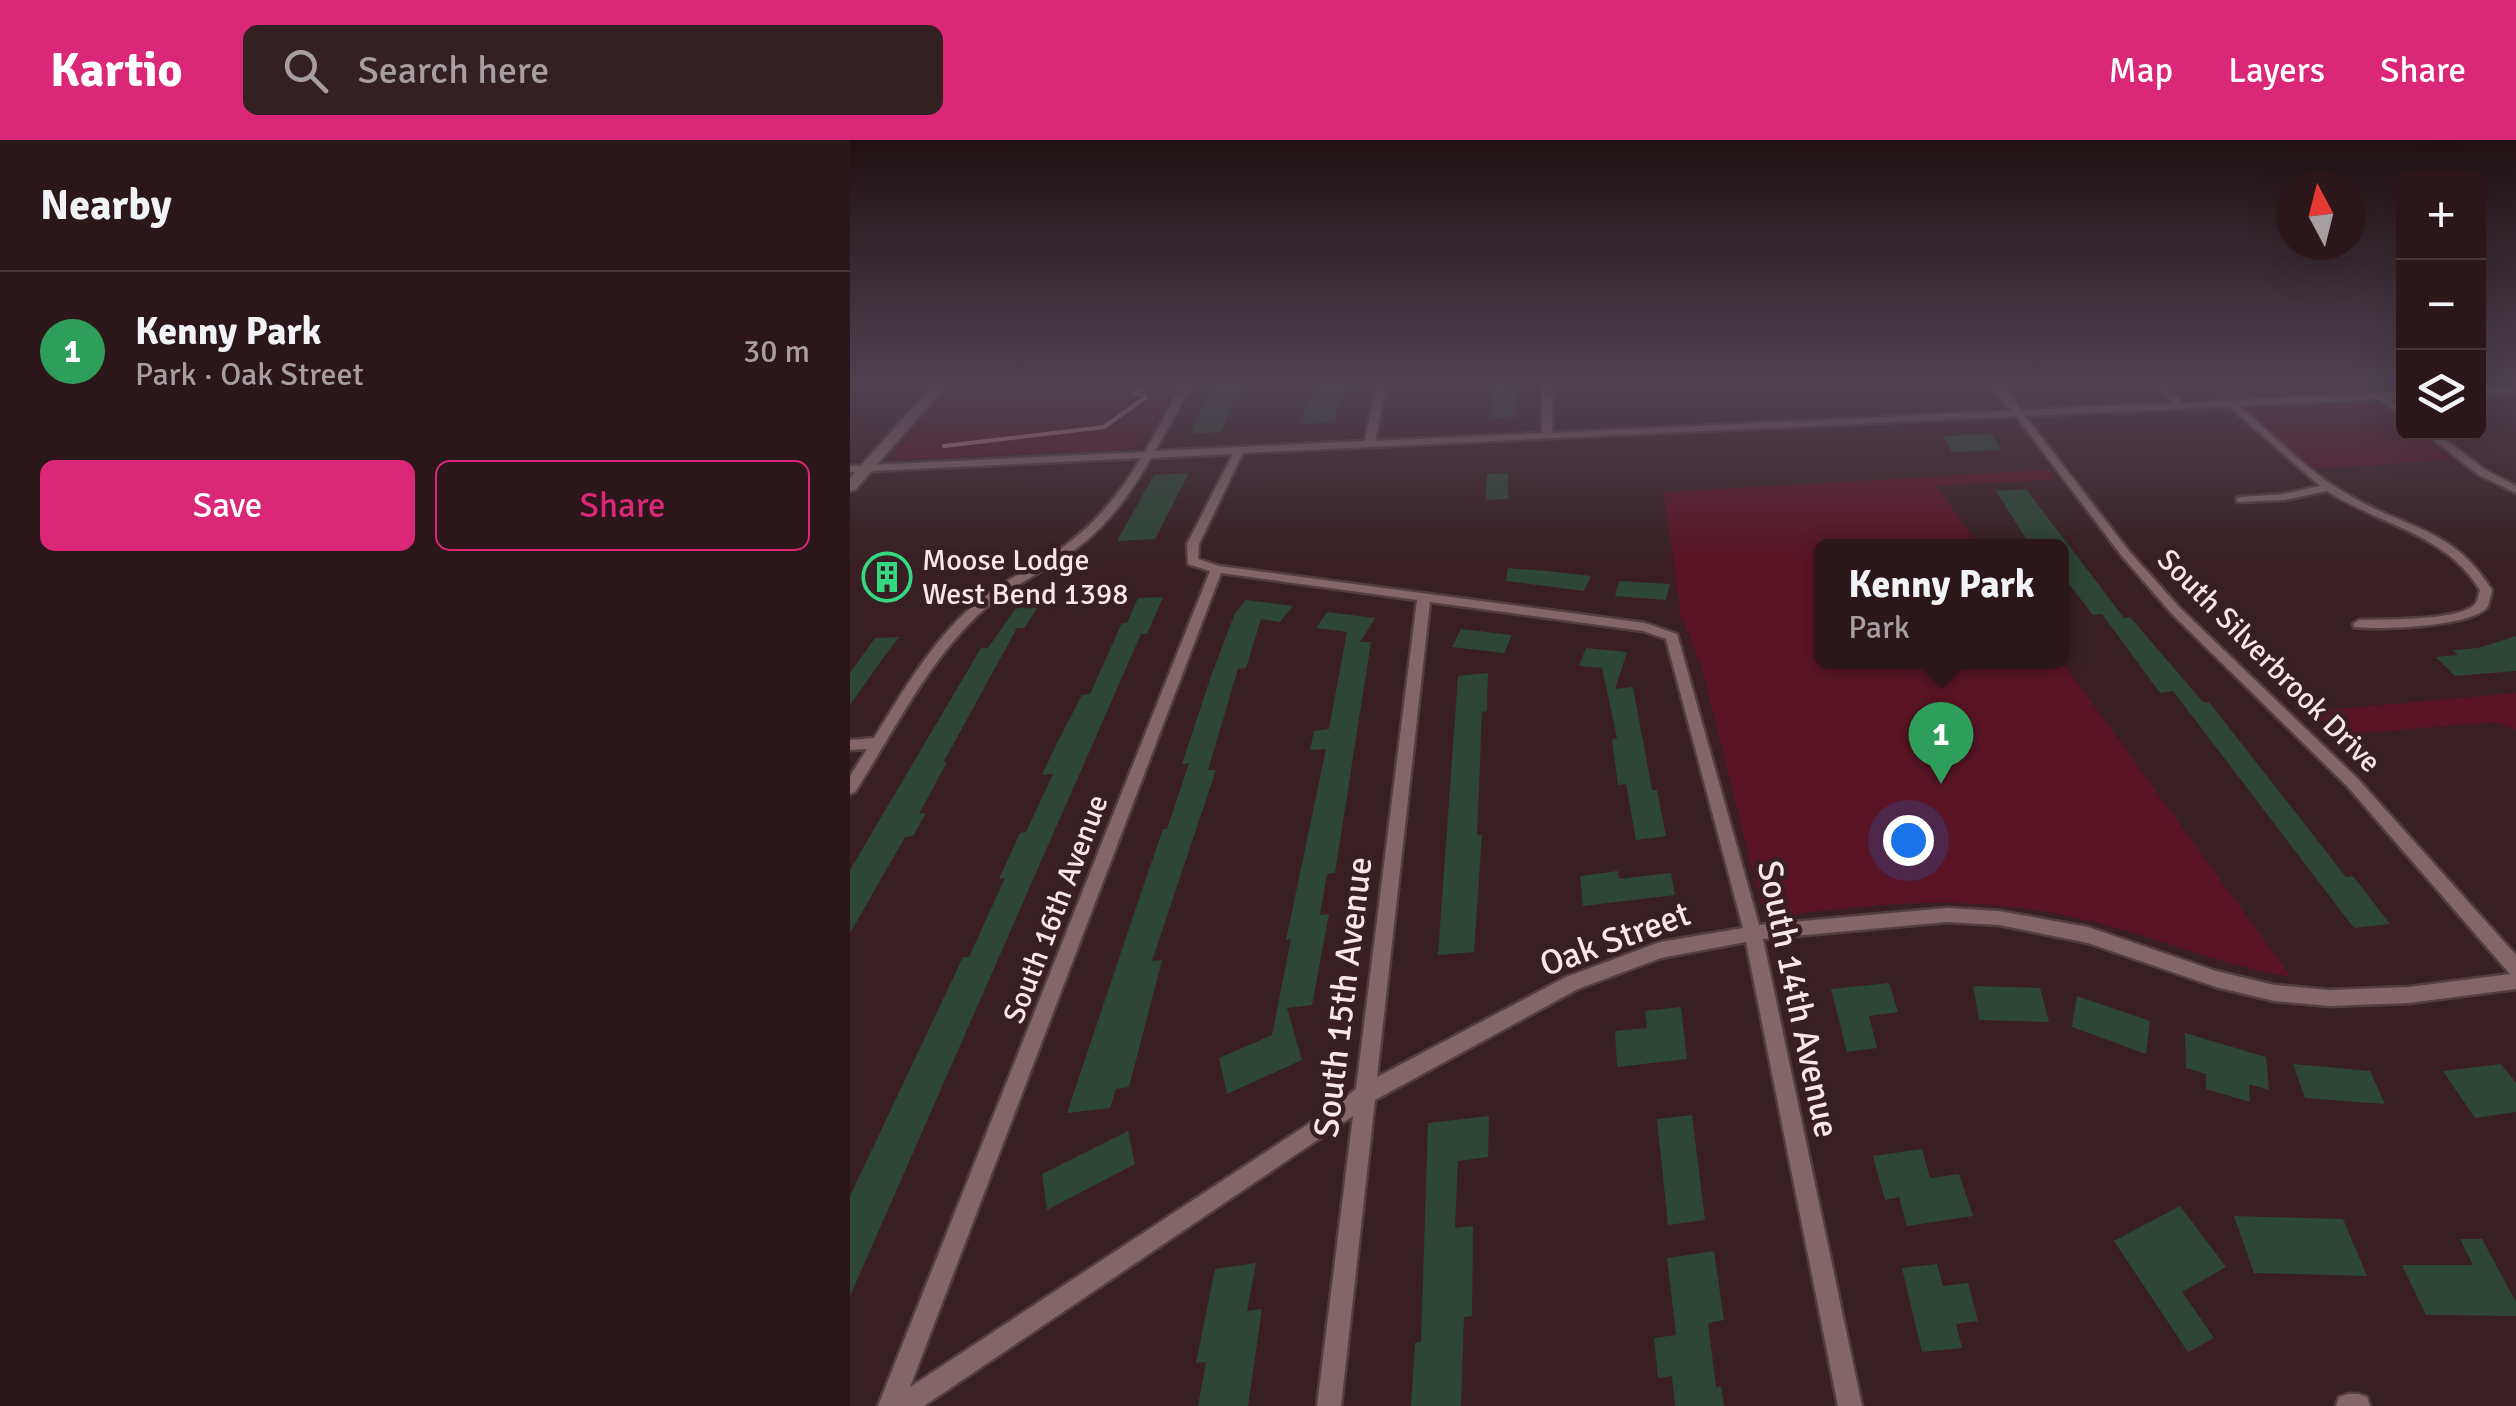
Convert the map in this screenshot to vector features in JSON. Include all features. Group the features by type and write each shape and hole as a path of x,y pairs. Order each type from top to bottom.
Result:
{"street":[{"path":"850,487 891,442"},
{"path":"850,788 937,654 967,618 992,596 1086,535 1119,501 1153,442"},
{"path":"850,469 1427,442"},
{"name":"South Silverbrook Drive","path":"2040,442 2125,553 2176,611 2352,782 2516,968"},
{"path":"2276,442 2328,488 2444,544 2476,570 2486,590 2482,605 2454,618 2359,624"},
{"path":"2441,442 2482,473 2516,490"},
{"path":"1240,450 1193,544 1192,561 1216,569 1424,596"},
{"path":"2241,500 2328,488"},
{"name":"South 16th Avenue","path":"890,1406 1216,569"},
{"name":"South 14th Avenue","path":"1424,596 1646,627 1672,637 1752,933 1850,1406"},
{"name":"South 15th Avenue","path":"1329,1406 1424,596"},
{"path":"850,745 880,743"},
{"name":"Oak Street","path":"902,1406 1330,1122 1364,1095 1572,983 1660,950 1752,933 1895,918 2000,918 2088,935 2216,979 2274,993 2329,998 2410,995 2516,981"},
{"path":"2348,1406 2358,1406"}],"shaded area":[{"path":"901,442 1141,442 1132,449 892,460"},
{"path":"2282,442 2432,442 2457,460 2312,469"},
{"path":"2049,470 2056,479 1936,486 1974,539 1814,539 1814,669 2068,669 2291,977 2038,910 1929,903 1781,916 1769,913 1761,904 1702,668 1681,616 1664,492"},
{"path":"2516,693 2516,730 2495,722 2335,735 2314,711"}],"building":[{"path":"1946,442 1996,442 2001,450 1952,452"},
{"path":"1189,473 1155,539 1117,541 1154,475"},
{"path":"1508,473 1508,499 1486,500 1487,474"},
{"path":"2026,489 2064,539 2026,539 1996,491"},
{"path":"2069,546 2124,618 2130,617 2203,702 2209,702 2346,877 2353,876 2390,924 2354,928 2173,691 2160,693 2102,614 2093,615 2069,584"},
{"path":"1508,568 1591,576 1584,591 1506,581"},
{"path":"1056,581 1024,628 1017,628 919,814 926,813 913,836 905,837 850,933 850,870 981,648 988,648 1020,602"},
{"path":"1619,581 1670,584 1666,600 1615,596"},
{"path":"1163,597 1147,634 1141,634 850,1296 850,1196 963,957 969,957 1005,878 999,879 1020,833 1026,832 1053,774 1042,775 1082,695 1090,694 1122,623 1127,623 1138,598"},
{"path":"1246,600 1293,606 1280,622 1261,619 1246,668 1238,669 1208,770 1216,770 1152,961 1162,960 1129,1087 1116,1089 1110,1108 1067,1113 1189,763 1182,764 1210,679 1235,613"},
{"path":"1327,612 1375,618 1360,642 1371,642 1335,873 1327,874 1320,915 1329,914 1312,1005 1287,1008 1302,1060 1227,1094 1219,1058 1272,1035 1291,939 1286,940 1326,749 1310,750 1314,731 1329,729 1347,632 1316,628"},
{"path":"1461,629 1512,635 1504,653 1452,647"},
{"path":"2516,636 2516,671 2455,676 2436,657 2458,655 2453,650 2478,648"},
{"path":"899,637 850,705 850,673 875,638"},
{"path":"1586,648 1627,652 1615,689 1633,687 1652,790 1657,790 1666,836 1636,840 1626,784 1618,785 1612,739 1617,738 1602,668 1579,666"},
{"path":"1488,673 1487,711 1482,712 1477,835 1482,835 1474,952 1438,955 1458,676"},
{"path":"1618,871 1619,879 1671,873 1675,895 1583,906 1580,876"},
{"path":"1889,983 1898,1012 1869,1016 1877,1048 1847,1052 1831,989"},
{"path":"1973,986 2040,988 2049,1022 1979,1020"},
{"path":"2077,996 2150,1021 2146,1054 2072,1027"},
{"path":"1681,1007 1687,1059 1617,1067 1615,1031 1647,1028 1645,1011"},
{"path":"2185,1033 2266,1057 2269,1090 2249,1084 2250,1102 2206,1089 2206,1074 2186,1068"},
{"path":"2293,1064 2370,1071 2385,1104 2305,1098"},
{"path":"2501,1064 2516,1083 2516,1112 2475,1118 2443,1071"},
{"path":"1692,1115 1705,1220 1668,1225 1657,1119"},
{"path":"1489,1116 1488,1157 1458,1161 1455,1228 1473,1226 1472,1316 1464,1317 1461,1406 1411,1406 1415,1343 1421,1342 1428,1123"},
{"path":"1128,1131 1135,1164 1047,1210 1042,1174"},
{"path":"1922,1149 1930,1178 1959,1174 1973,1216 1907,1226 1899,1197 1885,1200 1873,1156"},
{"path":"2180,1206 2226,1267 2182,1292 2214,1338 2188,1352 2114,1241"},
{"path":"2234,1216 2343,1219 2367,1276 2254,1273"},
{"path":"2460,1239 2482,1239 2516,1302 2516,1316 2426,1315 2402,1265 2473,1265"},
{"path":"1714,1251 1724,1320 1708,1323 1716,1387 1721,1386 1724,1406 1675,1406 1672,1376 1658,1378 1654,1338 1676,1335 1667,1258"},
{"path":"1256,1263 1247,1311 1262,1309 1248,1406 1198,1406 1206,1362 1196,1363 1215,1269"},
{"path":"1937,1264 1943,1286 1968,1283 1978,1321 1956,1324 1962,1348 1922,1352 1902,1268"}],"waterway":[{"path":"944,446 977,442"}],"place":[{"name":"Moose Lodge West Bend 1398","path":"887,577"},
{"name":"Kenny Park","path":"1941,784"}]}
